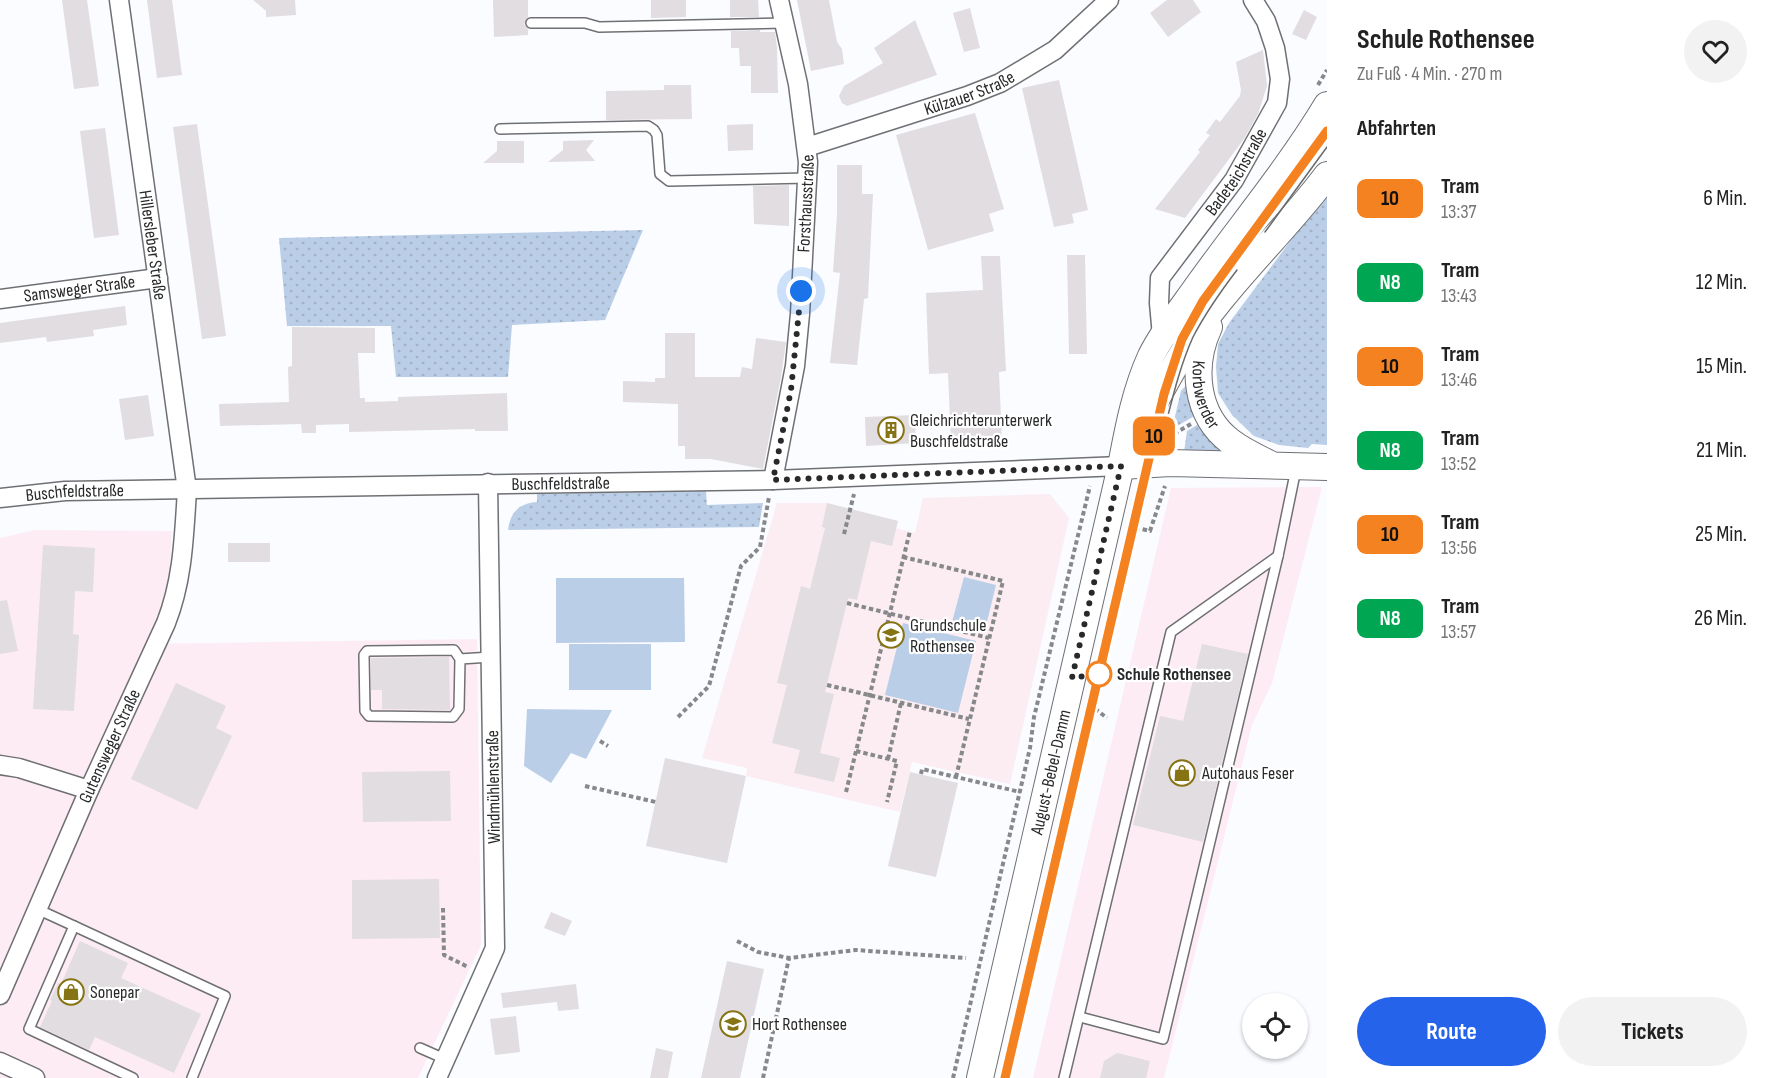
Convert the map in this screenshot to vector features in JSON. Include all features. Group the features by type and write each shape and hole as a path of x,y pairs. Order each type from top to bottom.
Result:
{"main road":[{"name":"August-Bebel-Damm","path":"980,1078 1135,400 1162,336 1296,152 1327,105"},
{"name":"August-Bebel-Damm","path":"1121,466 1181,355 1221,299 1327,175"},
{"name":"Korbwerder","path":"1221,299 1205,336 1201,352 1198,374 1201,395 1213,423 1225,437 1271,465"},
{"name":"Korbwerder","path":"1121,466 1170,463 1327,467"}],"street":[{"name":"Hillersleber Straße","path":"119,0 187,490"},
{"name":"Forsthausstraße","path":"773,480 795,366 808,178 807,147 798,84 779,0"},
{"name":"Külzauer Straße","path":"807,147 1000,83 1055,50 1109,0"},
{"name":"Badeteichstraße","path":"1162,336 1159,303 1160,278 1234,180 1277,103 1280,79 1275,48 1266,21 1253,0"},
{"name":"Samsweger Straße","path":"0,299 158,278"},
{"name":"Buschfeldstraße","path":"0,498 65,491 773,480 1121,466"},
{"name":"Windmühlenstraße","path":"437,1078 495,948 488,483"},
{"name":"Gutensweger Straße","path":"0,995 176,596 182,564 187,490"},
{"path":"0,765 19,768 89,790"},
{"path":"0,1062 35,1078"}],"lane":[{"path":"531,23 585,23 599,27 784,23"},
{"path":"500,129 648,126 657,135 660,174 669,181 808,178"},
{"path":"1080,1017 1163,1039 1278,556 1296,466"},
{"path":"1064,1078 1171,632 1278,556"},
{"path":"454,650 459,659 459,709 453,717 369,716 365,711 364,655 367,651 454,650"},
{"path":"459,659 490,657"},
{"path":"37,909 225,996 192,1078"},
{"path":"74,926 28,1029 133,1078"},
{"path":"420,1048 445,1059"}],"path":[{"path":"844,534 858,477"},
{"path":"678,717 709,686 741,566 760,547 773,480"},
{"path":"1126,525 1150,531 1164,486"},
{"name":"August-Bebel-Damm","path":"953,1078 1030,748 1034,717 1089,488"},
{"path":"846,792 910,531"},
{"path":"903,557 1003,581 956,777"},
{"path":"847,603 989,638"},
{"path":"827,685 969,720"},
{"path":"888,759 901,703"},
{"path":"600,741 608,746"},
{"path":"856,751 897,761 887,802"},
{"path":"921,774 922,769 1020,792"},
{"path":"585,786 656,802"},
{"path":"443,908 444,955 465,966"},
{"path":"737,941 758,952 789,958 856,950 966,958"},
{"path":"763,1078 789,958"}],"shaded area":[{"path":"1327,192 1327,445 1312,444 1308,448 1279,445 1254,436 1232,415 1218,393 1216,367 1218,344 1229,323"},
{"path":"643,230 605,320 512,325 508,377 396,377 391,326 287,326 279,238"},
{"path":"1188,383 1198,414 1172,429 1181,391"},
{"path":"1202,422 1225,453 1184,452 1187,431"},
{"path":"1322,487 1272,683 1252,725 1164,1078 1033,1078 1171,488"},
{"path":"706,491 707,505 763,503 759,527 508,530 516,510 525,504 537,502 537,494"},
{"name":"Grundschule Rothensee","path":"1050,494 1069,518 1010,784 912,762 900,812 746,776 747,768 702,758 777,503 827,503 898,521 896,528 915,533 923,498"},
{"path":"35,530 172,531 165,597 146,644 477,639 481,945 418,1078 0,1078 0,538"},
{"path":"964,577 996,585 985,630 952,622"},
{"path":"556,578 684,578 685,642 556,643"},
{"path":"903,623 976,641 958,713 885,695"},
{"path":"569,644 651,644 651,690 569,690"},
{"path":"527,709 612,710 586,759 571,753 551,783 524,766"}],"building":[{"path":"62,0 87,0 99,86 74,89"},
{"path":"147,0 172,0 182,75 157,78"},
{"path":"253,0 295,0 296,15 266,17 266,11"},
{"path":"493,0 528,0 528,17 524,24 528,29 528,35 494,37"},
{"path":"651,0 686,0 686,17 651,18"},
{"path":"730,0 758,0 759,17 730,17"},
{"path":"797,0 829,0 844,64 811,71"},
{"path":"1167,0 1193,0 1201,12 1168,37 1150,13"},
{"path":"970,8 980,48 964,52 953,13"},
{"path":"1304,10 1317,17 1306,40 1292,34"},
{"path":"915,20 937,75 847,106 842,103 839,96 844,86 883,63 874,48"},
{"path":"760,30 760,32 775,32 778,93 751,93 751,66 740,66 739,48 731,48 731,31"},
{"path":"1263,50 1267,86 1258,114 1244,139 1185,218 1155,209 1200,152 1198,150 1210,135 1206,133 1216,119 1220,122 1240,96 1236,62"},
{"path":"1059,80 1088,210 1072,214 1074,223 1054,227 1022,88"},
{"path":"664,85 691,85 692,119 606,120 606,91 664,90"},
{"path":"975,113 1004,209 989,214 994,231 928,250 896,135"},
{"path":"197,124 226,336 202,339 173,127"},
{"path":"753,124 753,150 728,151 727,125"},
{"path":"105,128 119,235 94,238 80,131"},
{"path":"594,140 586,150 595,161 548,162 563,150 563,141"},
{"path":"497,141 524,141 524,163 483,163 497,151"},
{"path":"837,165 862,165 862,194 873,194 868,298 864,299 857,365 830,363 840,273 833,272 837,215"},
{"path":"789,185 789,226 754,224 753,186"},
{"path":"1067,255 1085,255 1087,354 1069,354"},
{"path":"981,256 1000,256 1006,371 999,372 1002,441 951,444 948,373 929,374 926,293 983,290"},
{"path":"125,306 127,325 93,330 94,336 47,342 46,337 0,343 0,323"},
{"path":"292,327 375,328 375,353 358,353 360,398 365,398 365,402 398,401 398,397 507,393 508,431 475,431 475,429 349,432 349,424 316,425 316,433 302,433 301,424 220,426 219,404 289,402 288,367 292,366"},
{"path":"665,333 695,333 695,377 740,377 742,367 752,369 756,338 786,342 763,469 711,459 685,459 685,446 678,446 678,404 623,402 623,381 655,382 655,378 665,378"},
{"path":"148,395 154,436 125,440 119,399"},
{"name":"Gleichrichterunterwerk Buschfeldstraße","path":"915,415 916,443 866,446 865,417"},
{"path":"827,503 898,521 892,546 871,541 857,600 848,598 825,692 834,694 820,753 840,758 834,782 794,773 800,750 772,743 787,685 777,683 801,586 810,589 825,528 822,527"},
{"path":"228,543 270,543 270,562 228,562"},
{"path":"43,545 95,548 93,592 75,591 73,634 79,635 74,711 33,709"},
{"path":"7,600 18,651 0,654 0,601"},
{"name":"Autohaus Feser","path":"1202,644 1248,654 1203,842 1133,825 1160,716 1183,721"},
{"path":"449,657 450,710 382,709 382,690 371,690 371,658"},
{"path":"176,683 226,706 216,728 232,736 197,810 131,779"},
{"path":"665,758 746,776 727,863 646,846"},
{"path":"450,771 451,821 363,822 362,772"},
{"path":"910,772 958,783 936,877 888,866"},
{"path":"439,879 440,938 352,939 352,880"},
{"path":"551,912 572,921 565,936 544,928"},
{"path":"80,941 128,963 121,978 201,1014 174,1073 95,1037 89,1050 40,1027 52,1001 50,1000 58,983 61,984"},
{"name":"Hort Rothensee","path":"727,961 764,969 740,1078 701,1078"},
{"path":"576,984 579,1009 558,1011 557,1002 503,1008 501,993"},
{"path":"516,1016 520,1052 495,1055 490,1019"},
{"path":"656,1048 673,1052 668,1078 650,1078"},
{"path":"1117,1053 1150,1061 1146,1078 1100,1078 1104,1061"}],"tram line":[{"path":"1005,1078 1164,394 1172,370 1203,301 1327,131"},
{"name":"10","path":"1005,1078 1164,394 1174,360 1187,329 1210,291 1327,131"},
{"path":"1265,232 1327,147"},
{"path":"1165,427 1193,337 1237,270"}],"place":[{"name":"Gleichrichterunterwerk Buschfeldstraße","path":"891,430"},
{"name":"Grundschule Rothensee","path":"891,635"},
{"name":"Schule Rothensee","path":"1099,674"},
{"name":"Autohaus Feser","path":"1182,773"},
{"name":"Sonepar","path":"71,992"},
{"name":"Hort Rothensee","path":"733,1024"}],"route":[{"path":"801,291 795,366 773,480 1121,466 1072,678 1099,674"}]}
